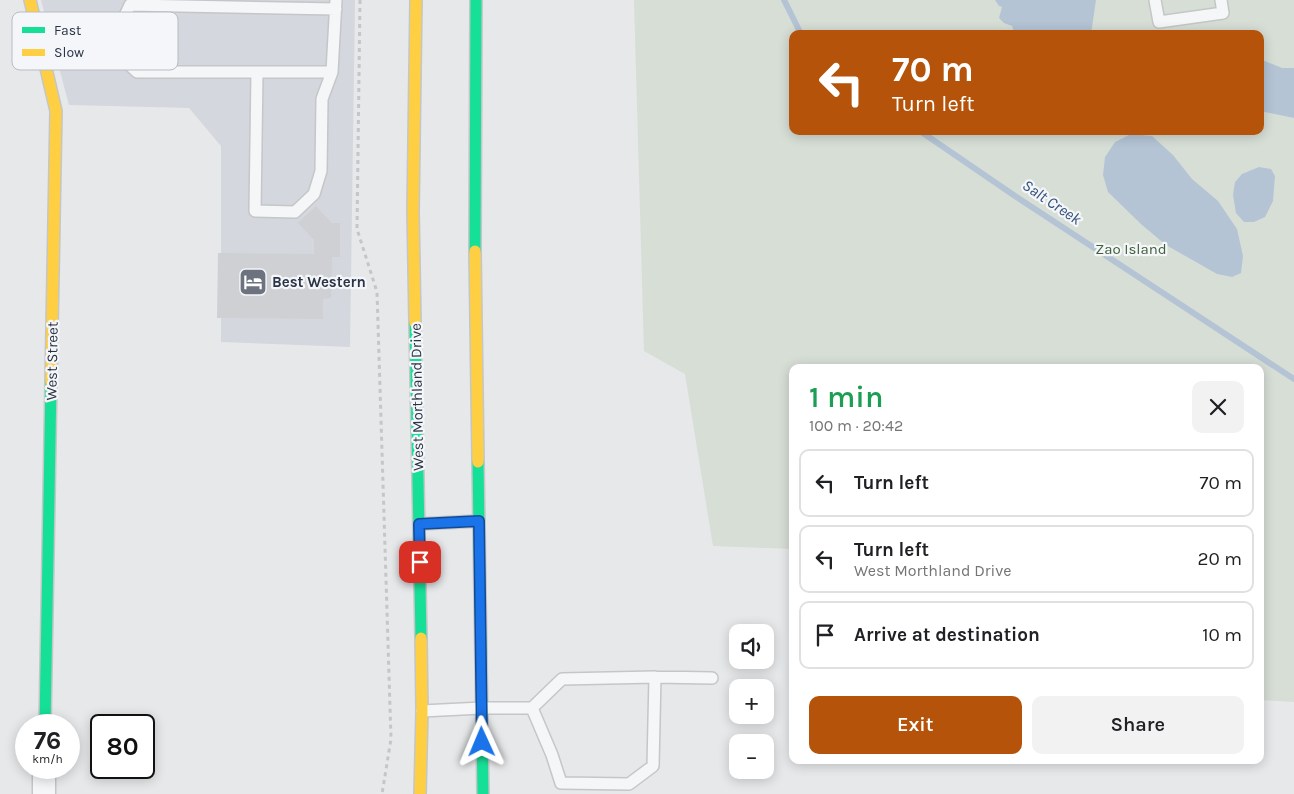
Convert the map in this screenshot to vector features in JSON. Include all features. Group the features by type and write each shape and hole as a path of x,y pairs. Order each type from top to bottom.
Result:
{"main road":[{"name":"West Morthland Drive","path":"416,0 413,211 422,711 420,794"},
{"path":"476,0 475,268 483,794"},
{"name":"West Street","path":"45,714 56,111 46,70"}],"street":[{"path":"44,779 44,794"}],"lane":[{"path":"1156,0 1159,22 1224,13 1221,0"},
{"path":"133,3 336,4 332,72 322,100 321,171 314,194 294,212 255,211 257,72"},
{"path":"135,70 137,72 332,72"},
{"path":"419,524 479,521"},
{"path":"532,708 552,755 561,783 629,784 654,766 655,677"},
{"path":"422,711 532,708 562,679 712,678"}],"path":[{"path":"360,0 357,229 378,292 391,729 382,794"}],"shaded area":[{"path":"41,0 355,0 350,347 221,342 221,146 189,108 69,105 60,70 178,70 178,12 44,12"}],"green space":[{"name":"Zao Island","path":"634,0 1294,0 1294,702 1264,700 1264,364 789,364 789,549 713,546 685,374 644,351"}],"water":[{"path":"995,0 1096,0 1092,30 1014,30 1012,26 1004,23 999,18 1002,7"},
{"path":"1264,61 1282,68 1294,68 1294,118 1264,112"},
{"path":"1129,135 1152,136 1173,155 1192,179 1218,201 1237,229 1243,256 1241,273 1232,277 1217,274 1166,245 1108,192 1103,175 1105,157 1115,142"},
{"path":"1259,167 1271,169 1275,176 1273,201 1265,217 1254,222 1244,222 1236,213 1233,195 1235,182 1242,174"}],"building":[{"path":"316,206 332,223 340,223 340,257 332,257 331,298 323,299 323,319 217,318 218,253 314,254 314,240 298,223"}],"waterway":[{"name":"Salt Creek","path":"784,0 799,30"},
{"name":"Salt Creek","path":"926,135 1015,196 1294,379"}],"traffic: fast":[{"path":"475,251 476,0"},
{"path":"415,323 421,638"},
{"path":"45,714 51,382"},
{"path":"478,462 483,794"}],"traffic: slow":[{"path":"30,0 33,12"},
{"path":"415,323 413,211 416,0"},
{"path":"46,70 56,111 51,382"},
{"path":"475,251 478,462"},
{"path":"420,794 421,638"}],"place":[{"name":"Best Western","path":"253,282"}],"route":[{"path":"420,562 419,524 479,521 482,742"}]}
